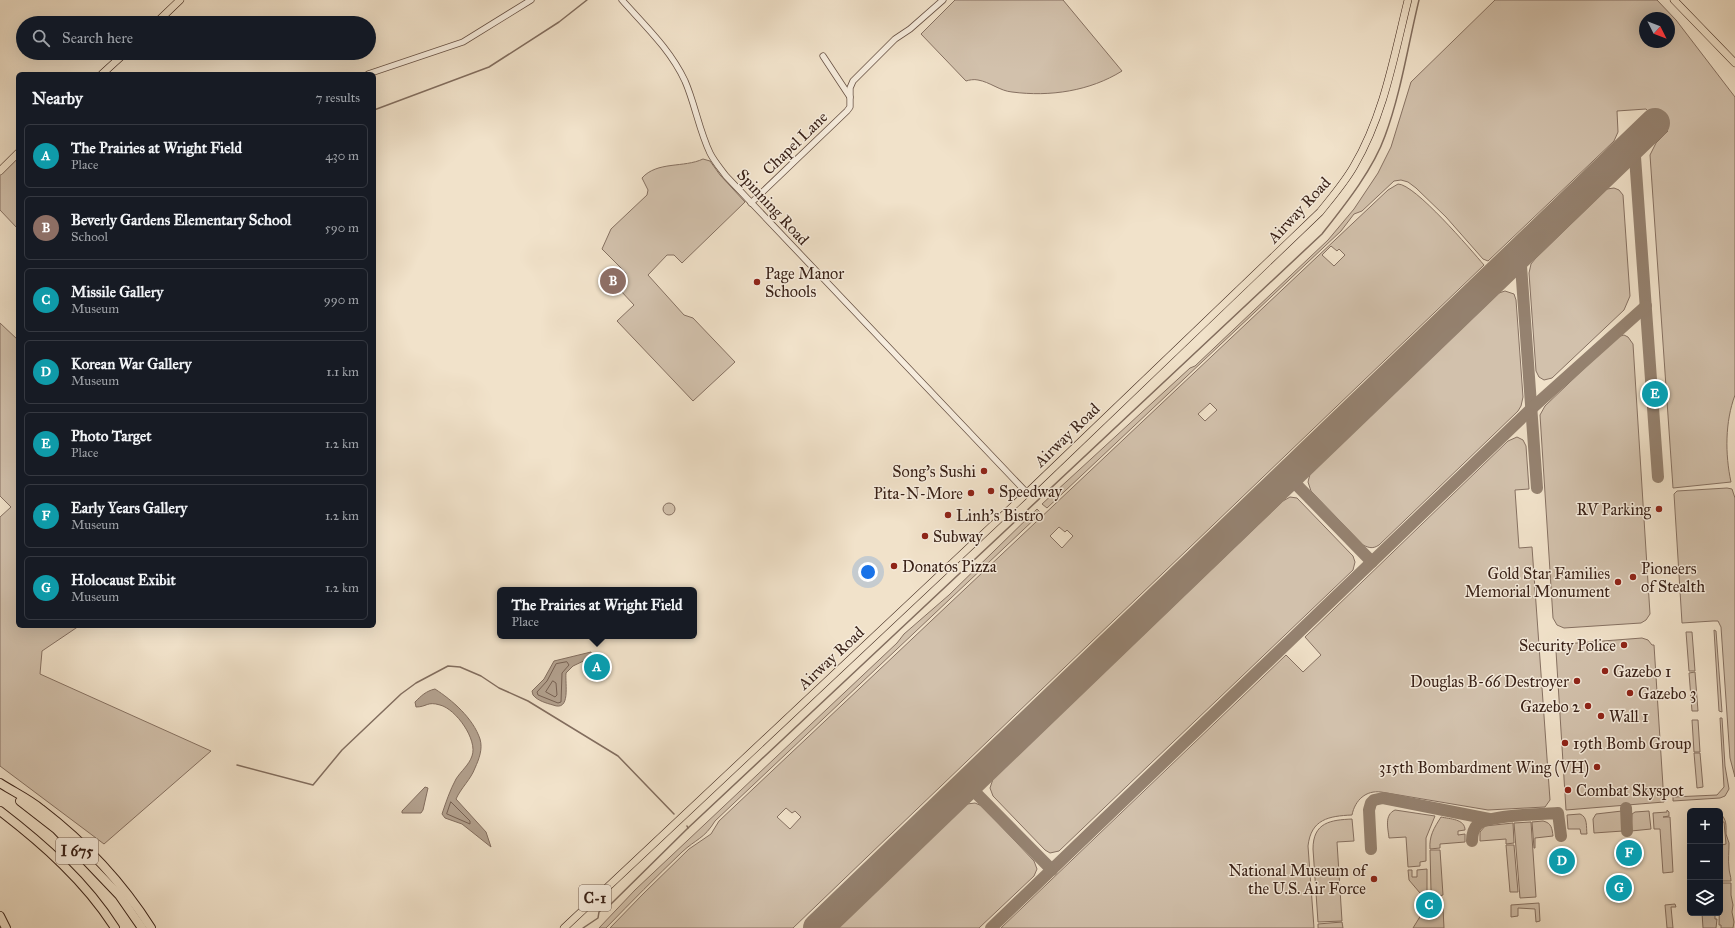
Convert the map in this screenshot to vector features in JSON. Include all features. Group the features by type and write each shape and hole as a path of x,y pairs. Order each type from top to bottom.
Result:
{"highway":[{"name":"I 675","path":"0,784 56,829 118,895 142,928"},
{"path":"0,784 40,808 81,844 119,884 151,928"},
{"name":"I 675","path":"0,811 51,854 83,886 115,928"},
{"path":"0,916 6,928"}],"main road":[{"path":"163,16 180,0"},
{"name":"Airway Road","path":"564,928 626,868 1027,493 1320,212 1355,165 1372,130 1390,78 1408,0"},
{"path":"1674,0 1734,63"},
{"path":"104,72 117,60"},
{"path":"0,171 16,155"}],"street":[{"path":"374,72 463,42 531,0"},
{"name":"Spinning Road","path":"622,0 657,38 671,57 685,82 713,158 726,176 1027,493"},
{"name":"Chapel Lane","path":"751,203 847,111 850,107 850,88 853,81 895,39 910,29 943,0"},
{"path":"824,56 850,97"}],"shaded area":[{"path":"955,0 1063,0 1122,71 1110,78 1083,88 1041,94 1012,92 1003,90 982,81 966,81 921,34"},
{"path":"1495,0 1657,0 1668,12 1639,12 1639,48 1675,48 1675,19 1735,97 1735,395 1729,416 1727,438 1731,482 1673,488 1650,155 1656,143 1668,131 1646,109 1617,111 1618,132 1614,141 1488,261 1483,259 1446,217 1416,188 1408,182 1401,180 1394,181 1362,211 1354,214 1341,231 1047,508 1042,504 1190,368 1195,366 1328,240 1354,209 1378,173 1391,147 1411,82"},
{"path":"16,155 16,227 0,210 0,171"},
{"path":"703,159 710,161 720,175 745,202 682,263 674,255 667,255 648,275 684,315 693,318 735,362 693,401 617,321 634,305 620,290 626,273 602,249 611,229 647,195 648,190 642,178 655,169 696,162"},
{"path":"1398,184 1406,187 1417,195 1442,219 1484,265 793,928 610,928 689,849 711,834 719,821 1388,190","holes":["1331,246 1337,251 1339,249 1345,255 1334,266 1322,255","1210,403 1217,410 1205,421 1198,414","1059,527 1065,532 1067,530 1073,536 1062,548 1050,536","786,808 792,813 795,811 801,817 790,829 777,817"]},
{"path":"1614,188 1619,190 1623,195 1630,296 1624,310 1552,378 1544,380 1539,377 1536,371 1529,273 1531,264 1607,189"},
{"path":"1505,291 1514,294 1516,300 1523,397 1521,406 1518,411 1379,545 1371,548 1363,545 1311,491 1308,482 1310,474 1499,293"},
{"path":"0,323 16,338 16,628 76,628 42,651 40,674 211,751 104,844 0,766 0,517 11,507 0,496"},
{"path":"1624,335 1628,337 1633,344 1650,614 1646,620 1641,623 1564,628 1557,625 1553,618 1540,415 1545,406 1617,337"},
{"path":"1517,437 1523,440 1526,446 1529,489 1515,490 1519,548 1532,547 1550,800 1545,807 1488,810 1381,792 1366,794 1356,805 1352,815 1336,816 1322,821 1313,830 1310,837 1308,846 1314,928 1001,928 1286,655 1303,672 1321,655 1305,637 1508,441"},
{"path":"1732,489 1735,498 1735,777 1730,758 1721,627 1718,621 1682,623 1674,494 1677,491"},
{"path":"1290,497 1297,498 1353,556 1355,562 1353,570 1059,851 1050,853 1045,850 993,796 990,788 993,779 1283,501"},
{"path":"667,503 671,503 675,509 671,515 667,515 663,511 663,507"},
{"path":"1037,509 1041,513 715,821 703,835 682,852 606,928 599,928 635,890 897,643 904,634 949,595"},
{"path":"1714,630 1716,631 1722,712 1719,711"},
{"path":"1686,632 1692,632 1695,671 1689,671"},
{"path":"1642,638 1648,640 1652,645 1654,645 1664,802 1566,810 1556,651 1564,644"},
{"path":"1695,672 1698,711 1692,711 1689,673"},
{"path":"1720,718 1722,718 1725,766 1729,789 1725,796 1720,798 1673,801 1673,797 1717,795 1724,787"},
{"path":"1692,720 1698,720 1700,752 1694,752"},
{"path":"1694,753 1700,753 1703,787 1697,788"},
{"path":"975,803 982,806 1034,861 1037,869 1034,876 979,928 838,928 967,804"},
{"path":"1395,810 1435,816 1426,838 1426,861 1420,862 1420,866 1408,867 1406,837 1389,838 1388,818 1389,815"},
{"path":"1667,810 1669,812 1669,816 1663,817 1670,817 1673,872 1663,873 1660,829 1654,829 1653,813 1667,812"},
{"path":"1622,811 1623,831 1594,833 1593,819 1596,814"},
{"path":"1649,811 1651,829 1631,831 1632,814 1635,812"},
{"path":"1580,814 1584,817 1587,834 1581,834 1580,829 1568,829 1567,815"},
{"path":"1441,817 1456,820 1463,824 1465,830 1458,831 1458,835 1465,834 1465,842 1440,844 1440,848 1430,849 1432,832"},
{"path":"1723,817 1725,820 1726,834 1729,843 1731,881 1723,881 1723,845 1726,844"},
{"path":"1352,819 1354,841 1337,842 1342,921 1318,922 1313,849 1316,833 1325,824 1330,822"},
{"path":"1543,821 1550,825 1553,836 1535,838 1534,848 1532,822"},
{"path":"1531,822 1536,897 1520,898 1514,823"},
{"path":"1513,823 1514,843 1506,844 1506,839 1480,841 1480,832 1485,826"},
{"path":"1506,845 1514,845 1518,892 1510,892"},
{"path":"1430,850 1440,850 1443,895 1439,896 1431,890"},
{"path":"1427,869 1427,891 1420,893 1409,880 1408,870 1412,870 1412,877 1417,877 1417,870"},
{"path":"1723,883 1731,883 1733,905 1732,912 1734,922 1733,928 1721,928 1721,925 1719,925 1719,916 1723,916"},
{"path":"1539,903 1540,921 1536,922 1535,909 1518,908 1518,916 1511,917 1511,905"},
{"path":"1675,904 1676,907 1671,907 1673,928 1667,928 1665,905"},
{"path":"1439,908 1443,908 1444,928 1413,928 1421,915 1432,915"},
{"path":"1702,916 1715,916 1715,919 1717,919 1716,928 1703,928"},
{"path":"1342,922 1343,928 1318,928 1318,924"}],"water":[{"path":"591,652 592,657 573,666 566,673 566,696 565,701 562,704 559,706 548,703 533,695 532,691 544,679 554,661"},
{"path":"435,689 461,710 477,731 480,739 481,750 478,761 471,776 456,799 486,832 491,847 462,824 445,818 442,814 454,783 471,759 473,749 469,734 453,712 436,704 416,707 415,702 419,698 426,692"},
{"path":"425,787 428,788 421,813 402,813 402,811"}],"waterway":[{"path":"376,109 489,67 559,22 587,0"},
{"path":"687,826 688,828 1322,234 1366,175 1380,149 1396,103 1419,0"},
{"path":"237,765 313,785 342,750 401,694 416,683 448,666 460,667 481,676 499,688 528,701 618,756 674,814"},
{"path":"583,928 598,918 599,912 607,905 611,904 688,828"}],"taxiway":[{"path":"1634,143 1658,477"},
{"path":"1520,252 1537,488"},
{"path":"991,928 1531,409 1646,306"},
{"path":"1288,476 1372,562"},
{"path":"967,784 1052,870"},
{"path":"1371,849 1369,810 1371,803 1374,800 1383,798 1489,819"},
{"path":"1626,808 1627,831"},
{"path":"1472,841 1475,828 1478,824 1484,821 1504,817 1540,814 1558,813 1561,836"}],"runway":[{"path":"818,928 1655,123"}],"place":[{"name":"Beverly Gardens Elementary School","path":"613,281"},
{"name":"Page Manor Schools","path":"757,282"},
{"name":"Photo Target","path":"1655,394"},
{"name":"Song's Sushi","path":"984,471"},
{"name":"Speedway","path":"991,491"},
{"name":"Pita-N-More","path":"971,493"},
{"name":"RV Parking","path":"1659,509"},
{"name":"Linh's Bistro","path":"948,515"},
{"name":"Subway","path":"925,536"},
{"name":"Donatos Pizza","path":"894,566"},
{"name":"Pioneers of Stealth","path":"1633,577"},
{"name":"Gold Star Families Memorial Monument","path":"1618,582"},
{"name":"Security Police","path":"1624,645"},
{"name":"The Prairies at Wright Field","path":"597,667"},
{"name":"Gazebo 1","path":"1605,671"},
{"name":"Douglas B-66 Destroyer","path":"1577,681"},
{"name":"Gazebo 3","path":"1630,693"},
{"name":"Gazebo 2","path":"1588,706"},
{"name":"Wall 1","path":"1601,716"},
{"name":"19th Bomb Group","path":"1565,743"},
{"name":"315th Bombardment Wing (VH)","path":"1597,767"},
{"name":"Combat Skyspot","path":"1568,790"},
{"name":"Early Years Gallery","path":"1629,853"},
{"name":"Korean War Gallery","path":"1562,861"},
{"name":"National Museum of the U.S. Air Force","path":"1374,879"},
{"name":"Holocaust Exibit","path":"1619,888"},
{"name":"Missile Gallery","path":"1429,905"}]}
